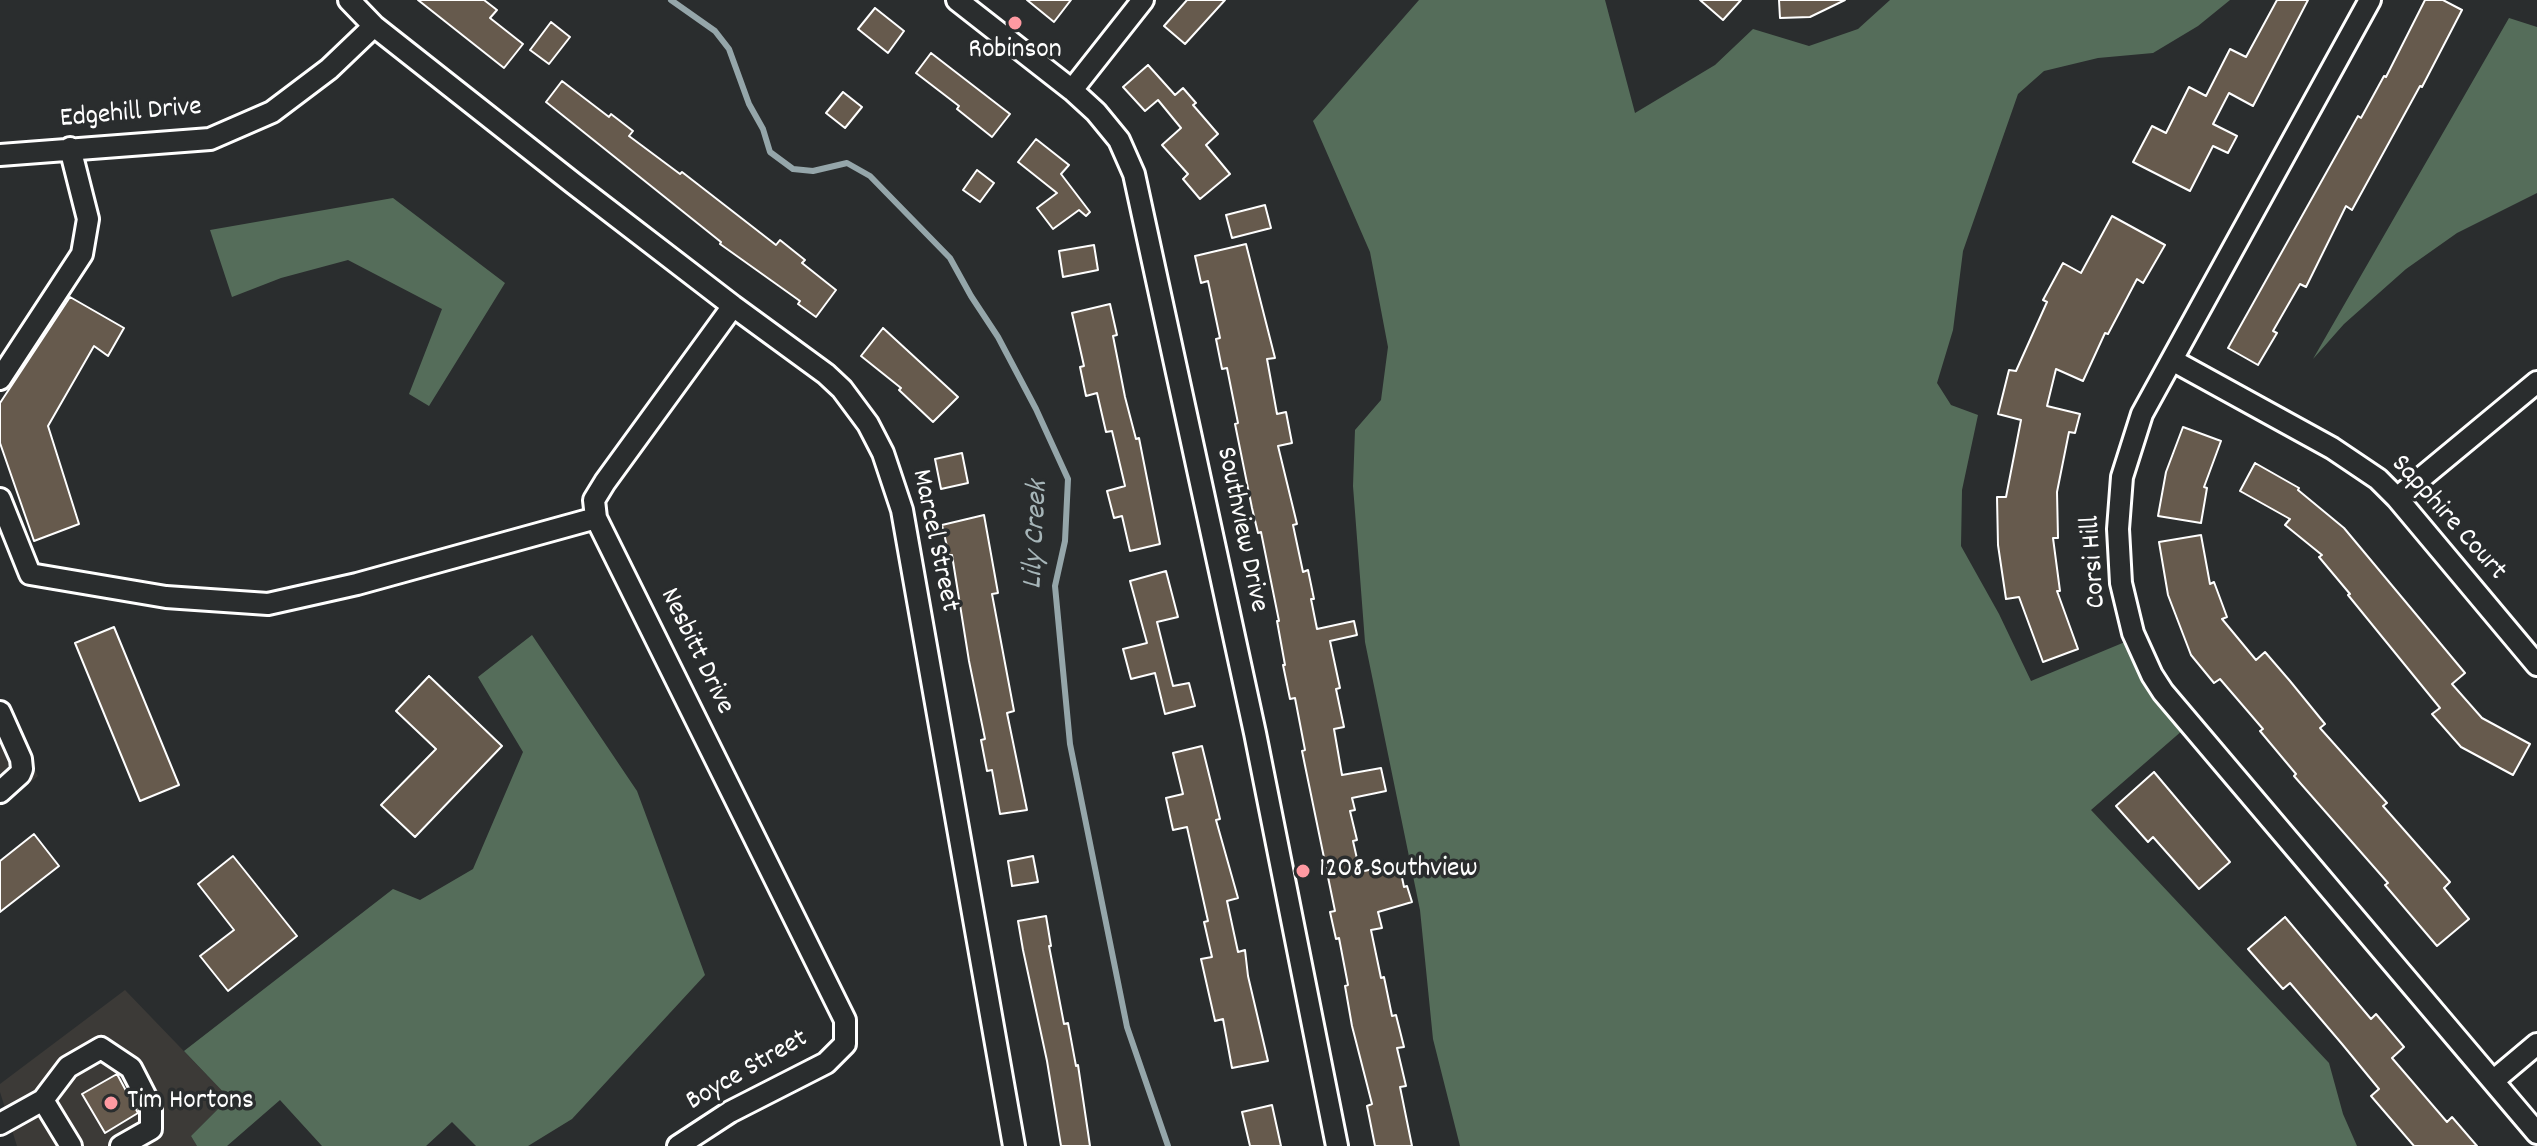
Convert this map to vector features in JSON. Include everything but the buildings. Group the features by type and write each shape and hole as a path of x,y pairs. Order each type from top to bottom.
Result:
{"street":[{"name":"Marcel Street","path":"349,0 374,26 733,306 826,374 842,389 868,424 893,478 902,510 1014,1146"},
{"name":"Southview Drive","path":"957,0 1096,112 1119,140 1134,174 1255,733 1337,1146"},
{"path":"1072,90 1143,0"},
{"name":"Corsi Hill","path":"2370,0 2142,414 2122,477 2118,559 2121,583 2127,613 2142,655 2152,675 2180,713 2537,1133"},
{"name":"Edgehill Drive","path":"0,155 210,139 272,112 329,69 374,26"},
{"path":"0,379 82,254 88,219 70,148"},
{"path":"0,499 30,574 166,597 268,604 357,584 596,518 594,500 605,482 733,306"},
{"name":"Sapphire Court","path":"2172,360 2332,448 2378,479 2537,665"},
{"path":"2397,498 2537,382"},
{"name":"Nesbitt Drive","path":"596,518 845,1020 845,1044"},
{"path":"0,712 21,759 22,769 0,792"},
{"name":"Boyce Street","path":"678,1146 730,1112 826,1063 845,1044"},
{"path":"2493,1081 2537,1044"},
{"path":"0,1124 43,1100 68,1067 101,1048 131,1068 151,1107 151,1129 121,1146"},
{"path":"43,1100 71,1146"}],"shaded area":[{"path":"0,709 38,776 0,807"},
{"path":"125,990 229,1098 191,1136 197,1146 17,1146 0,1084"}],"green space":[{"path":"1419,0 1605,0 1635,113 1715,65 1753,29 1809,46 1858,29 1890,0 2230,0 2198,26 2153,53 2098,58 2044,71 2018,94 1963,251 1953,330 1937,383 1951,405 1978,415 1962,490 1961,546 1999,614 2031,681 2137,637 2191,723 2091,810 2329,1063 2343,1114 2357,1146 1460,1146 1433,1039 1420,910 1365,642 1353,486 1355,430 1381,400 1388,347 1370,252 1313,121"},
{"path":"2509,18 2537,27 2537,193 2457,233 2406,269 2344,324 2313,359"},
{"path":"393,198 505,283 429,406 409,394 442,309 348,260 281,278 232,297 210,230"},
{"path":"532,635 637,791 705,975 572,1119 528,1146 476,1146 452,1122 426,1146 322,1146 280,1100 227,1146 197,1146 191,1136 229,1098 184,1051 393,889 420,900 473,869 523,752 478,677"}],"waterway":[{"name":"Lily Creek","path":"671,0 715,31 729,49 770,152 793,169 813,171 847,163 870,176 950,258 998,337 1068,479 1065,541 1055,586 1070,744 1127,1027 1168,1146"}],"place":[{"name":"Robinson","path":"1015,23"},
{"name":"1208 Southview","path":"1303,871"},
{"name":"Tim Hortons","path":"111,1103"}]}
